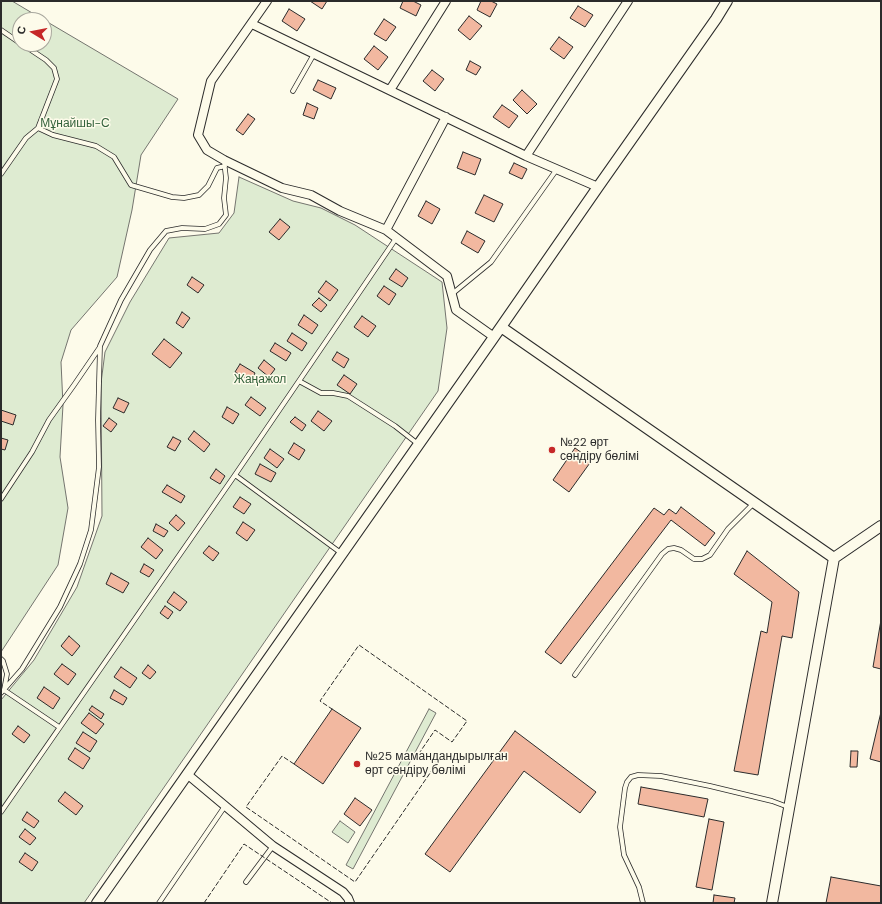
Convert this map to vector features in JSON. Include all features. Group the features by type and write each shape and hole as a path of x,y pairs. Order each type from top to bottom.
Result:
{"street":[{"path":"267,1 211,81 198,135 207,150 225,163 282,188 311,195 340,211 386,230 397,237 447,276 456,310 494,337"},
{"path":"390,90 446,1"},
{"path":"526,156 628,1"},
{"path":"97,903 712,26 727,1"},
{"path":"252,24 526,156 598,187"},
{"path":"386,230 446,117"},
{"path":"501,327 834,558"},
{"path":"772,903 834,558 881,526"},
{"path":"187,774 273,846 343,892 350,903"}],"lane":[{"path":"1,30 12,37"},
{"path":"1,174 26,138 38,128 57,79 54,68 34,52"},
{"path":"294,91 314,54"},
{"path":"1,499 32,452 49,420 100,346 121,300 150,250 166,231 182,228 205,229 219,224 226,215 224,198 226,178 225,163 217,168 208,186 199,195 184,198 172,197 131,185 114,157 96,146 53,135 38,128"},
{"path":"452,295 491,262 557,169"},
{"path":"1,812 235,475 397,237"},
{"path":"3,691 22,668 60,607 80,564 91,530 99,467 98,420 100,346"},
{"path":"299,381 321,393 333,393 348,396 395,426 418,444"},
{"path":"235,475 342,553"},
{"path":"575,675 662,554 668,549 674,548 681,550 694,559 702,559 710,555 728,529 754,502"},
{"path":"1,659 7,674 3,691"},
{"path":"3,691 59,727"},
{"path":"643,903 639,887 624,855 620,827 625,788 631,777 638,774 668,778 710,786 772,801 789,807"},
{"path":"159,903 225,805"},
{"path":"246,882 273,846"}],"green space":[{"name":"Мұнайшы-С","path":"1,1 12,1 31,12 12,12 12,52 52,52 52,25 178,99 141,155 132,210 117,277 71,330 61,362 63,405 60,457 68,508 58,565 1,652"},
{"name":"Жаңажол","path":"239,177 293,201 321,208 355,225 442,282 447,328 438,391 84,903 1,903 1,700 34,660 77,587 102,516 101,383 105,352 130,302 169,238 219,233 234,213"},
{"path":"429,709 436,713 353,869 346,865"},
{"path":"340,821 355,832 348,843 332,832"}],"building":[{"path":"310,1 327,1 322,9"},
{"path":"403,1 413,1 421,5 416,16 400,8"},
{"path":"481,1 491,1 497,4 490,17 477,10"},
{"path":"578,6 593,15 585,27 570,18"},
{"path":"289,9 305,19 297,31 282,21"},
{"path":"469,16 482,26 470,40 458,30"},
{"path":"384,19 396,27 386,41 374,34"},
{"path":"559,37 573,47 564,59 550,49"},
{"path":"374,46 388,57 378,70 364,59"},
{"path":"470,61 481,67 476,75 466,70"},
{"path":"432,70 444,79 435,91 423,81"},
{"path":"318,80 336,88 331,99 313,90"},
{"path":"522,90 537,104 527,114 513,100"},
{"path":"307,103 318,108 314,119 303,115"},
{"path":"502,105 518,116 509,128 493,117"},
{"path":"248,114 255,119 243,135 236,130"},
{"path":"463,152 481,159 475,175 457,168"},
{"path":"514,163 527,169 522,179 509,173"},
{"path":"484,195 503,204 494,222 475,213"},
{"path":"426,201 440,209 432,224 418,216"},
{"path":"280,219 290,227 279,240 269,232"},
{"path":"467,231 485,241 478,253 461,243"},
{"path":"396,269 408,278 402,287 389,279"},
{"path":"192,277 204,285 198,293 187,285"},
{"path":"326,281 338,290 330,301 318,292"},
{"path":"384,286 396,294 389,305 377,296"},
{"path":"319,298 327,305 321,312 312,305"},
{"path":"182,312 190,318 183,328 176,323"},
{"path":"304,315 318,325 312,334 298,325"},
{"path":"362,316 376,326 368,337 354,327"},
{"path":"292,333 307,343 302,351 287,341"},
{"path":"164,339 182,353 170,368 152,354"},
{"path":"275,343 291,353 286,361 270,351"},
{"path":"337,352 349,359 344,368 332,360"},
{"path":"264,360 275,369 269,377 258,368"},
{"path":"240,364 255,373 251,381 235,372"},
{"path":"344,375 357,384 350,394 337,385"},
{"path":"251,397 266,408 260,416 245,405"},
{"path":"118,398 129,403 124,413 113,408"},
{"path":"227,407 239,414 233,424 222,417"},
{"path":"1,410 16,415 13,425 1,421"},
{"path":"318,411 332,421 324,431 311,421"},
{"path":"295,417 306,425 302,431 290,422"},
{"path":"109,418 117,424 111,432 103,426"},
{"path":"194,431 210,444 204,452 188,439"},
{"path":"173,437 181,441 175,451 167,447"},
{"path":"1,438 8,440 5,450 1,449"},
{"path":"294,443 305,450 299,460 288,453"},
{"path":"575,448 592,460 569,492 553,480"},
{"path":"270,449 284,459 277,468 264,458"},
{"path":"260,464 276,473 271,482 255,474"},
{"path":"216,469 225,476 220,484 210,478"},
{"path":"167,485 185,496 181,503 162,492"},
{"path":"240,497 251,504 244,514 233,507"},
{"path":"681,507 715,533 705,546 671,520 561,664 545,652 654,508 664,515 669,509 676,514"},
{"path":"176,515 185,523 178,531 169,523"},
{"path":"243,522 255,530 247,541 236,533"},
{"path":"156,524 168,531 164,537 153,531"},
{"path":"148,538 163,550 156,559 141,547"},
{"path":"209,546 219,553 213,561 203,553"},
{"path":"747,551 799,592 792,638 782,636 758,775 734,771 761,631 767,633 772,602 734,574"},
{"path":"144,564 154,570 149,577 140,572"},
{"path":"111,573 129,583 123,593 106,584"},
{"path":"174,592 187,602 180,611 167,602"},
{"path":"165,606 173,612 168,619 160,613"},
{"path":"881,620 881,669 873,667"},
{"path":"69,636 80,646 72,656 61,646"},
{"path":"62,664 76,674 68,685 54,674"},
{"path":"148,665 156,672 150,679 142,673"},
{"path":"121,667 137,678 130,688 114,677"},
{"path":"44,687 60,698 53,709 37,698"},
{"path":"114,690 127,698 123,705 110,698"},
{"path":"92,706 104,714 101,719 89,710"},
{"path":"332,709 361,728 323,784 294,764"},
{"path":"881,712 881,762 870,759"},
{"path":"89,713 104,724 96,734 81,723"},
{"path":"18,726 30,735 24,743 12,734"},
{"path":"515,731 596,792 580,813 524,771 450,872 425,854"},
{"path":"83,732 97,741 90,752 76,743"},
{"path":"75,748 90,758 83,769 68,759"},
{"path":"851,751 858,751 857,767 850,767"},
{"path":"641,787 708,799 704,817 638,804"},
{"path":"65,792 83,806 76,815 58,801"},
{"path":"355,798 372,810 360,826 344,814"},
{"path":"27,812 39,821 34,828 22,820"},
{"path":"709,819 724,822 712,890 696,887"},
{"path":"25,829 36,838 30,845 19,837"},
{"path":"25,853 38,862 32,871 19,862"},
{"path":"831,877 881,886 881,903 826,903"},
{"path":"714,895 735,898 734,903 713,903"}],"fence":[{"path":"294,764 282,756 246,807 355,882 437,763 420,752 435,730 452,742 467,721 359,645 320,701 332,709"},
{"path":"204,903 244,844 332,903"}],"place":[{"name":"№22 өрт сөндіру бөлімі","path":"552,450"},
{"name":"№25 мамандандырылған өрт сөндіру бөлімі","path":"357,764"}]}
